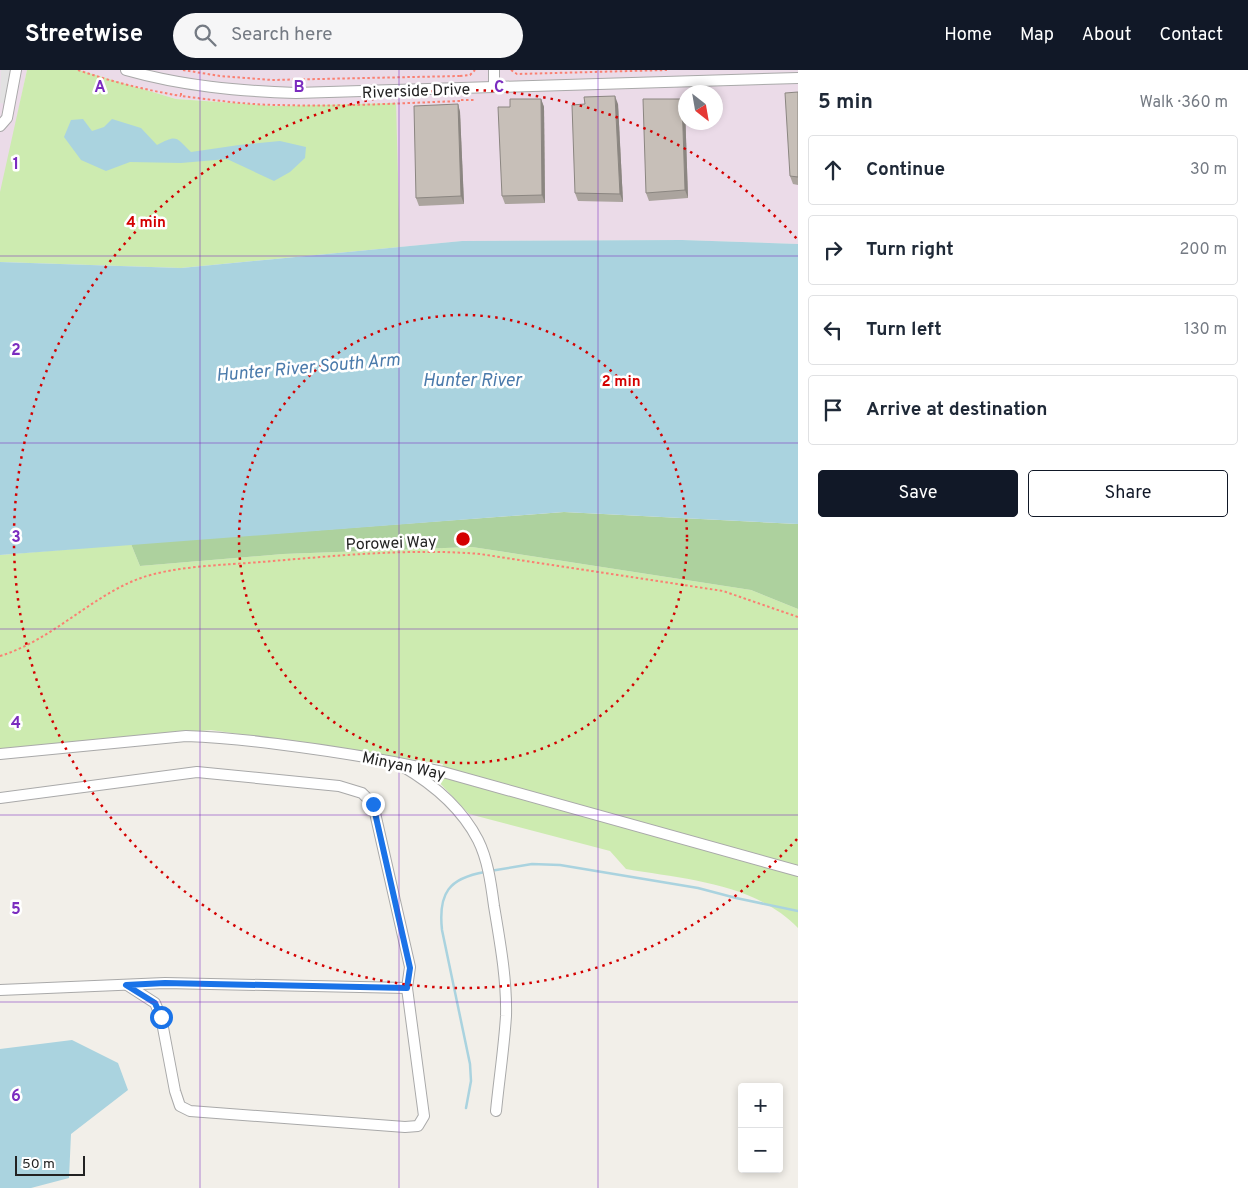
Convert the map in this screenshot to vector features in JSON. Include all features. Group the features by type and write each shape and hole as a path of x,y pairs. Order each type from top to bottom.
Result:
{"street":[{"path":"0,126 7,118 16,70"},
{"name":"Riverside Drive","path":"126,70 160,74 194,86 252,92 296,93 798,78"},
{"path":"494,70 494,87"},
{"name":"Minyan Way","path":"0,754 186,736 216,737 304,747 394,761 443,772 798,871"},
{"path":"394,761 442,793 460,813 478,840 488,871 502,959 506,1015 496,1111"},
{"path":"0,798 197,772 339,786 362,793 373,804 410,968 407,988 424,1116 418,1126 405,1128 190,1111 180,1106 175,1091 161,1017 155,1003 126,985"},
{"path":"0,990 165,983 407,988"}],"path":[{"path":"78,70 109,80 226,102 280,106 374,105 461,99 476,100"},
{"path":"183,70 220,76 289,80 460,77 470,75 475,70"},
{"path":"511,70 517,74 667,70"},
{"name":"Porowei Way","path":"0,656 22,649 125,585 158,573 215,566 427,551 480,554 723,591 798,617"}],"shaded area":[{"path":"0,70 27,70 0,199"},
{"path":"1,70 20,70 14,105 0,103"},
{"path":"79,70 798,70 798,244 682,240 462,241 400,247 395,103 276,106 176,99"}],"green space":[{"path":"27,70 79,70 176,99 276,106 396,103 400,247 181,268 0,262 0,192"},
{"path":"564,512 798,524 798,609 751,590 472,547 283,554 140,566 131,544"},
{"path":"131,544 140,566 283,554 472,547 751,590 798,609 798,928 781,913 761,901 740,892 695,880 626,869 610,851 469,814 437,780 443,764 211,730 0,749 0,555"}],"water":[{"path":"83,119 92,131 104,127 112,119 141,128 157,145 173,138 179,140 191,152 280,141 306,147 305,158 290,172 274,181 227,159 181,163 130,162 106,171 81,160 64,137 71,120"},
{"name":"Hunter River","path":"682,240 798,244 798,524 564,512 0,555 0,262 181,268 462,241"},
{"path":"72,1040 118,1063 128,1090 71,1134 69,1178 31,1188 0,1188 0,1049"}],"building":[{"path":"798,92 798,177 790,176 785,93"},
{"path":"615,96 620,194 575,193 572,105 585,104 584,97"},
{"path":"510,99 541,99 542,195 502,196 498,107 510,107"},
{"path":"643,99 678,99 678,130 683,130 685,190 646,193"},
{"path":"458,104 461,196 416,198 414,106"}],"waterway":[{"path":"490,871 532,864 560,865 698,888 798,911"},
{"path":"466,1108 471,1081 470,1064 442,930 441,917 444,897 448,889 463,878 485,872"}],"route":[{"path":"161,1017 155,1003 126,985 165,983 407,988 410,968 373,804"}],"water label":[{"name":"Hunter River South Arm","path":"308,367"}]}
